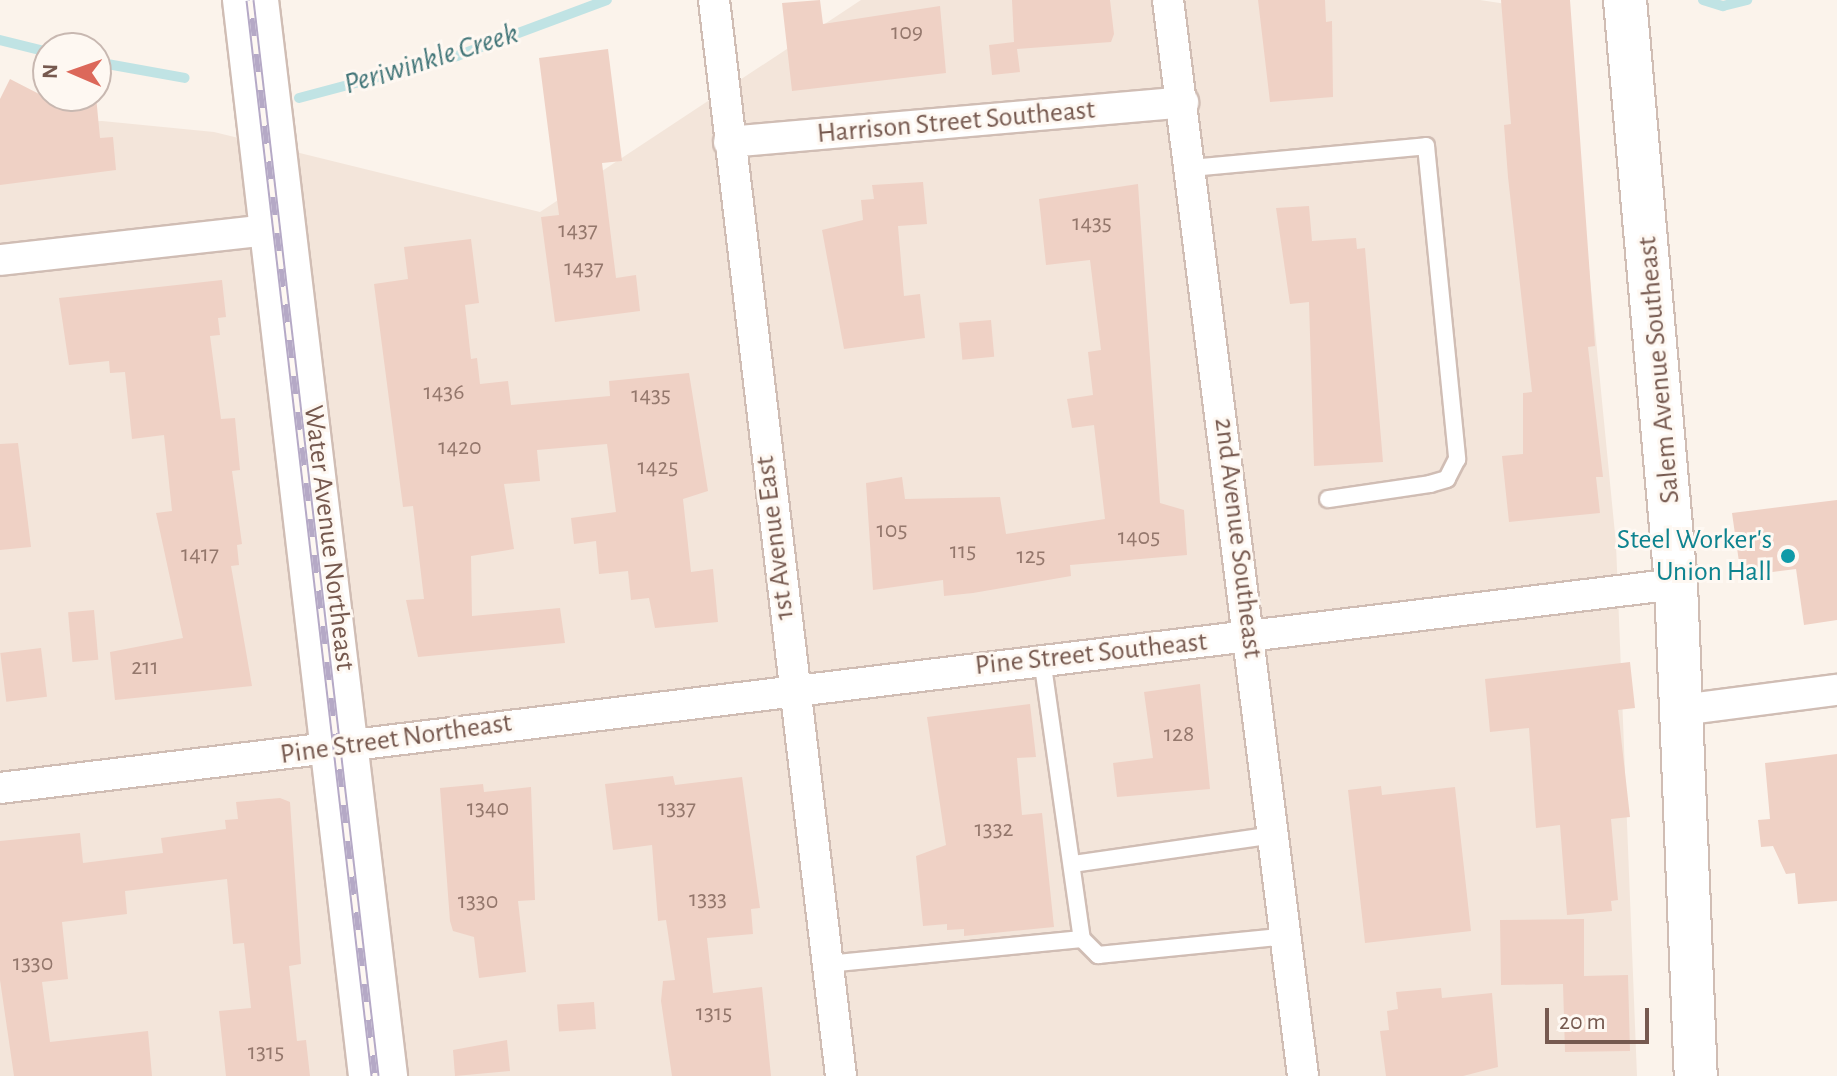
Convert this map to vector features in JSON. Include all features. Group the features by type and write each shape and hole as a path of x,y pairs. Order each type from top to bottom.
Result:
{"main road":[{"name":"Salem Avenue Southeast","path":"1628,16 1676,584 1696,1076"}],"street":[{"name":"Water Avenue Northeast","path":"238,0 277,229 342,746 392,1076"},
{"name":"Water Avenue Northeast","path":"263,0 277,229"},
{"name":"1st Avenue East","path":"714,0 841,1076"},
{"name":"2nd Avenue Southeast","path":"1168,0 1303,1076"},
{"name":"Harrison Street Southeast","path":"729,142 1183,102"},
{"path":"0,260 277,229"},
{"name":"Pine Street Southeast","path":"793,687 1676,584"},
{"name":"Pine Street Northeast","path":"0,788 793,687"},
{"path":"1682,710 1837,690"},
{"name":"Water Avenue Northeast","path":"342,746 364,1076"}],"lane":[{"path":"1191,168 1426,146 1457,459 1447,479 1328,499"},
{"path":"1042,659 1082,939 1098,955 1287,936"},
{"path":"1073,864 1275,835"},
{"path":"827,964 1082,939"}],"shaded area":[{"path":"861,0 1480,0 1564,13 1616,544 1637,1076 0,1076 0,126 102,121 214,132 540,212"}],"building":[{"path":"820,0 823,24 940,6 946,73 792,91 782,3"},
{"path":"1012,0 1110,0 1114,34 1111,42 1017,49 1020,72 992,75 989,45 1014,42"},
{"path":"1258,0 1325,0 1326,22 1332,21 1333,97 1270,102"},
{"path":"1501,0 1570,0 1595,346 1588,347 1603,477 1596,477 1600,513 1509,522 1502,456 1523,454 1523,393 1532,392 1508,177 1504,125 1511,124"},
{"path":"608,49 622,161 602,163 616,278 636,275 640,311 555,322 541,217 559,215 539,58"},
{"path":"10,79 32,90 32,112 98,112 100,138 113,137 116,170 0,185 0,99"},
{"path":"923,182 927,224 898,226 904,296 920,294 925,338 844,349 822,230 863,220 861,200 874,199 872,185"},
{"path":"1138,184 1160,503 1184,510 1187,555 1070,565 1071,576 973,593 944,596 943,580 873,590 866,483 902,477 905,499 1000,497 1006,534 1105,519 1094,425 1072,428 1067,399 1093,395 1088,352 1101,350 1090,260 1046,265 1039,199"},
{"path":"1309,206 1312,241 1356,238 1357,249 1365,248 1383,462 1314,466 1309,302 1290,304 1276,208"},
{"path":"471,239 479,303 465,305 471,359 477,358 480,384 508,381 511,405 610,396 609,381 689,373 708,491 683,499 691,572 713,569 718,622 655,628 649,598 631,600 628,571 599,574 596,541 574,544 571,518 616,512 607,444 537,450 540,481 504,484 514,549 471,556 472,616 560,608 565,643 418,657 406,600 424,599 413,506 403,507 374,284 408,279 404,247"},
{"path":"222,280 226,317 218,318 220,335 210,336 221,419 235,418 240,470 232,471 242,544 237,545 239,565 231,566 252,686 115,700 110,652 183,638 156,513 172,511 164,435 132,439 125,372 110,373 109,361 69,365 59,298"},
{"path":"991,320 994,357 962,360 959,323"},
{"path":"18,443 31,547 0,550 0,444"},
{"name":"Steel Worker's Union Hall","path":"1837,500 1837,620 1804,625 1796,569 1741,576 1732,513"},
{"path":"94,610 98,660 72,662 68,612"},
{"path":"41,648 47,697 6,702 0,653"},
{"path":"1630,662 1635,708 1618,710 1630,817 1611,819 1618,900 1611,901 1612,911 1567,915 1560,825 1536,828 1529,728 1490,732 1485,679"},
{"path":"1200,684 1210,789 1117,797 1113,763 1153,758 1144,692"},
{"path":"1030,704 1036,757 1017,758 1022,815 1042,813 1054,927 964,936 964,929 947,930 947,924 923,926 916,856 946,845 927,717"},
{"path":"1837,754 1837,901 1798,904 1795,873 1786,874 1773,846 1761,847 1758,820 1770,819 1765,763"},
{"path":"673,776 675,785 742,777 760,908 751,909 753,934 707,938 713,993 762,987 771,1076 672,1076 661,1001 663,981 675,980 666,920 658,921 652,845 613,850 605,784"},
{"path":"483,784 484,792 531,787 535,900 518,901 526,972 479,978 474,937 453,931 450,921 440,788"},
{"path":"1381,786 1382,795 1455,787 1471,931 1365,943 1348,790"},
{"path":"280,798 290,802 301,964 289,966 297,1041 306,1040 310,1076 226,1076 219,1011 251,1008 244,943 233,944 227,879 125,891 127,914 62,922 68,979 42,982 50,1042 148,1031 152,1076 14,1076 0,980 0,841 80,833 83,863 163,853 161,838 226,829 225,820 238,819 236,802"},
{"path":"1584,919 1584,976 1628,975 1630,1051 1565,1052 1563,984 1501,985 1500,920"},
{"path":"1441,988 1442,998 1492,993 1498,1067 1463,1076 1386,1076 1380,1031 1389,1030 1387,1011 1398,1009 1396,992"},
{"path":"594,1002 596,1029 559,1032 557,1005"},
{"path":"507,1040 510,1071 455,1076 453,1050"}],"waterway":[{"name":"Periwinkle Creek","path":"299,98 457,56 607,0"},
{"name":"Periwinkle Creek","path":"1703,0 1723,6 1747,0"},
{"name":"Periwinkle Creek","path":"0,40 32,48"},
{"name":"Periwinkle Creek","path":"112,65 185,78"}],"railway":[{"path":"250,0 375,1076"}],"place":[{"name":"Steel Worker's Union Hall","path":"1788,556"}]}
